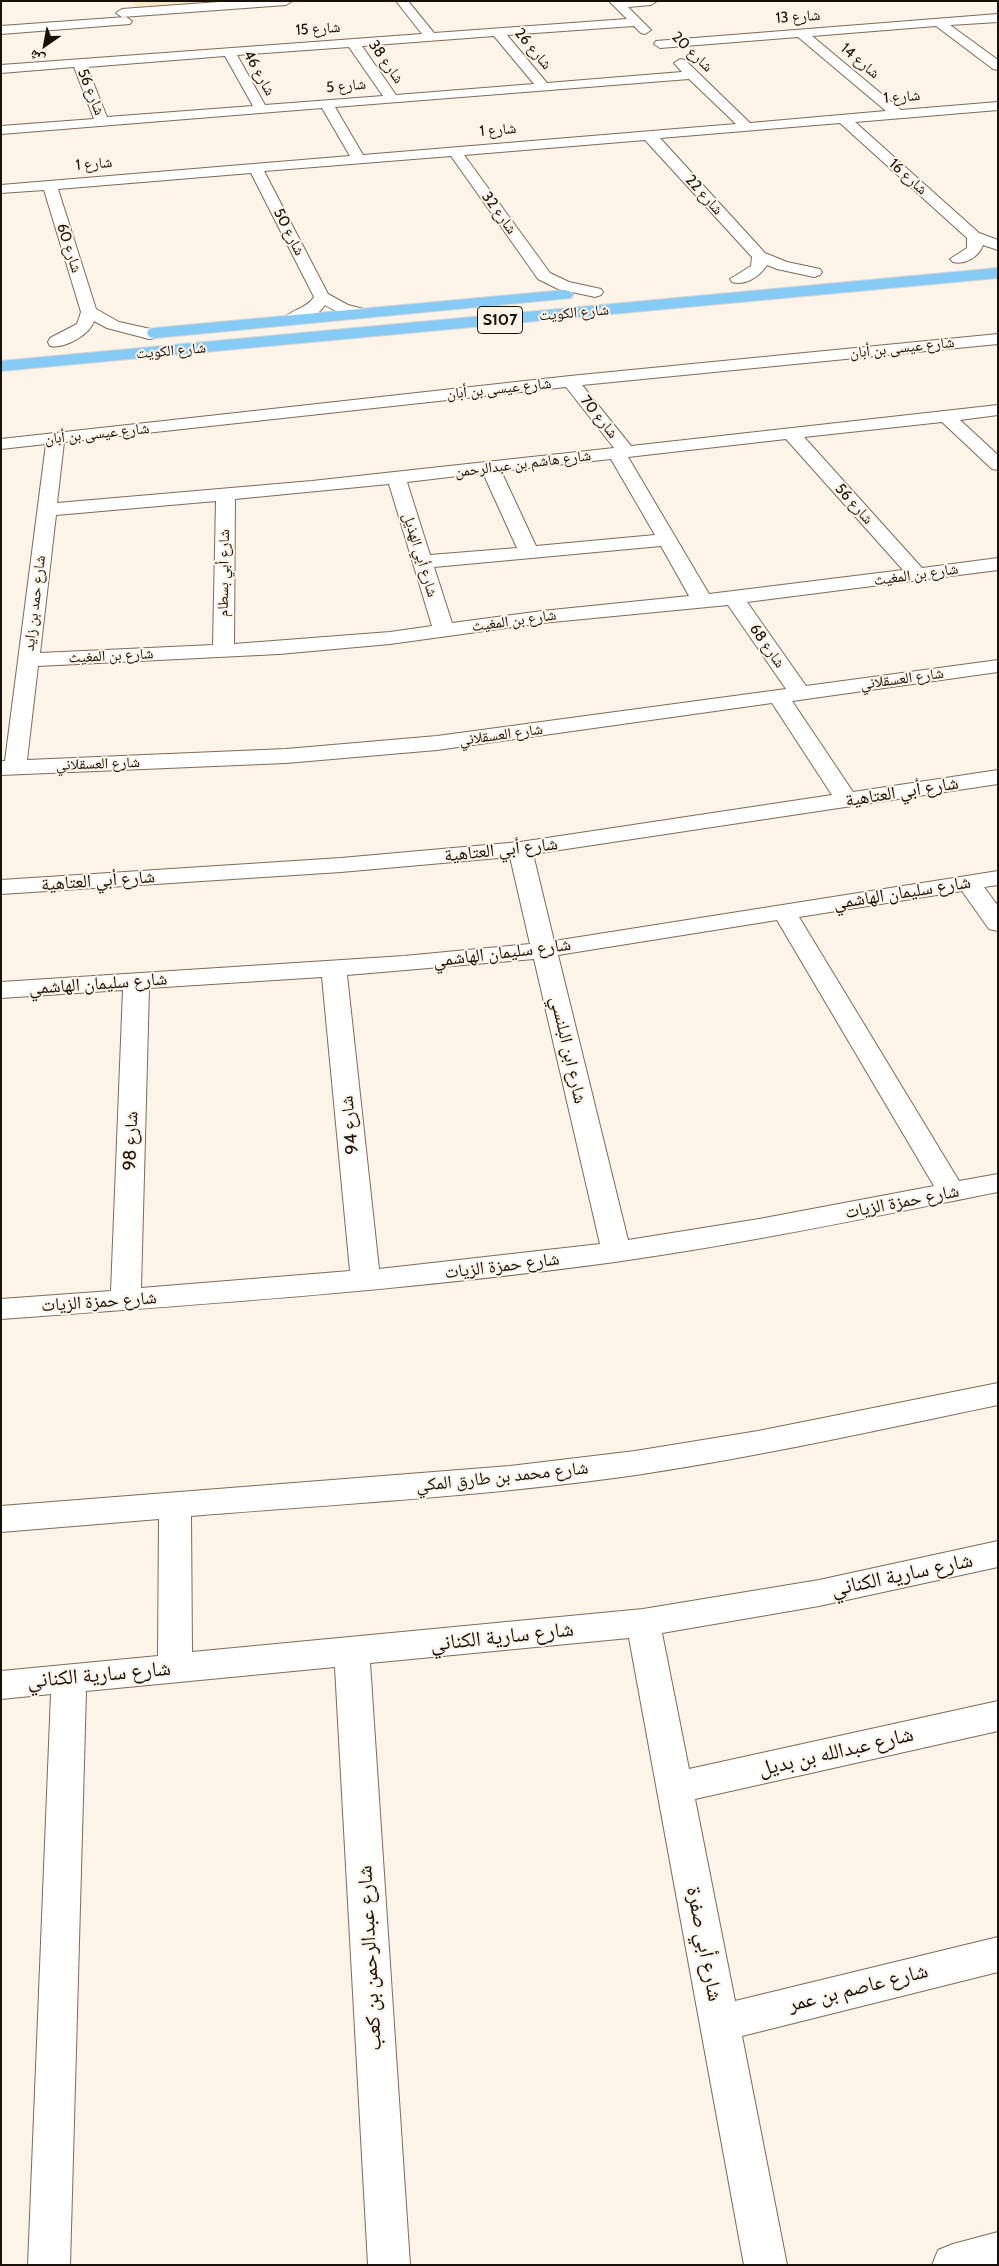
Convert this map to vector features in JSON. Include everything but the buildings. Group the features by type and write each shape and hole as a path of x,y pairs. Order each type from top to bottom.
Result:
{"main road":[{"path":"939,261 998,256"},
{"path":"859,286 852,283 852,279 958,260"},
{"path":"719,281 833,270"},
{"name":"شارع الكويت","path":"1,366 998,273"},
{"name":"شارع الكويت","path":"38,344 292,319 614,291"},
{"path":"258,343 343,326 454,316 463,311 458,304"}],"street":[{"path":"116,1 144,58"},
{"path":"1,30 286,1"},
{"path":"401,2 410,1"},
{"path":"616,2 651,1"},
{"path":"401,2 431,37"},
{"name":"شارع 20","path":"616,2 746,126"},
{"name":"شارع 13","path":"660,44 998,18"},
{"name":"شارع 15","path":"1,69 637,22"},
{"path":"939,23 998,66"},
{"name":"شارع 26","path":"497,32 544,87"},
{"name":"شارع 14","path":"802,33 897,114"},
{"name":"شارع 38","path":"353,43 392,99"},
{"name":"شارع 46","path":"228,52 261,110"},
{"name":"شارع 56","path":"79,63 102,122"},
{"name":"شارع 5","path":"1,130 692,75"},
{"path":"326,104 358,158"},
{"name":"شارع 1","path":"1,188 998,106"},
{"name":"شارع 16","path":"842,118 974,236 998,245"},
{"name":"شارع 22","path":"648,134 760,256 783,266 814,272"},
{"name":"شارع 32","path":"454,150 544,276 564,286 595,292"},
{"name":"شارع 50","path":"255,167 322,297"},
{"name":"شارع 60","path":"49,184 89,312"},
{"path":"958,260 975,249 977,244 974,236"},
{"path":"738,279 757,269 760,265 760,256"},
{"path":"522,298 540,288 544,276"},
{"path":"292,319 314,309 322,297 342,308 362,313"},
{"path":"56,342 84,327 89,312 113,326 149,334"},
{"name":"شارع عيسى بن أبان","path":"1,444 570,381 998,339"},
{"name":"شارع 70","path":"570,381 622,452 703,602"},
{"name":"شارع هاشم بن عبدالرحمن","path":"47,510 226,496 998,410"},
{"path":"946,416 998,465"},
{"name":"شارع 56","path":"790,433 917,574"},
{"name":"شارع حمد بن زايد","path":"8,768 28,660 56,438"},
{"path":"490,468 529,552"},
{"name":"شارع أبي الهذيل","path":"397,478 444,632"},
{"name":"شارع أبي بسطام","path":"223,650 226,496"},
{"path":"422,562 668,540"},
{"name":"شارع بن المغيث","path":"28,660 334,644 444,632 582,612 703,602 998,564"},
{"name":"شارع 68","path":"734,598 800,693"},
{"name":"شارع العسقلاني","path":"8,768 209,760 362,751 510,734 998,666"},
{"path":"778,696 846,800"},
{"name":"شارع أبي العتاهية","path":"1,887 350,864 520,849 998,777"},
{"name":"شارع ابن البلنسي","path":"520,849 616,1252"},
{"name":"شارع سليمان الهاشمي","path":"1,990 334,969 544,950 998,878"},
{"path":"969,883 998,924"},
{"path":"784,912 952,1192"},
{"name":"شارع 94","path":"334,969 366,1281"},
{"name":"شارع 98","path":"126,1300 136,982"},
{"name":"شارع حمزة الزيات","path":"1,1309 366,1281 616,1252 788,1224 998,1183"},
{"name":"شارع محمد بن طارق المكي","path":"1,1519 510,1478 635,1462 758,1443 998,1394"},
{"path":"175,1505 175,1668"},
{"name":"شارع سارية الكناني","path":"1,1685 643,1623 819,1593 998,1554"},
{"name":"شارع أبي صفرة","path":"643,1623 766,2265"},
{"name":"شارع عبدالرحمن بن كعب","path":"352,1652 389,2265"},
{"path":"50,2265 69,1678"},
{"name":"شارع عبدالله بن بديل","path":"674,1788 998,1716"},
{"name":"شارع عاصم بن عمر","path":"719,2023 998,1954"},
{"path":"953,2265 998,2253"}],"sand":[{"path":"133,1 229,1 136,8"}]}
